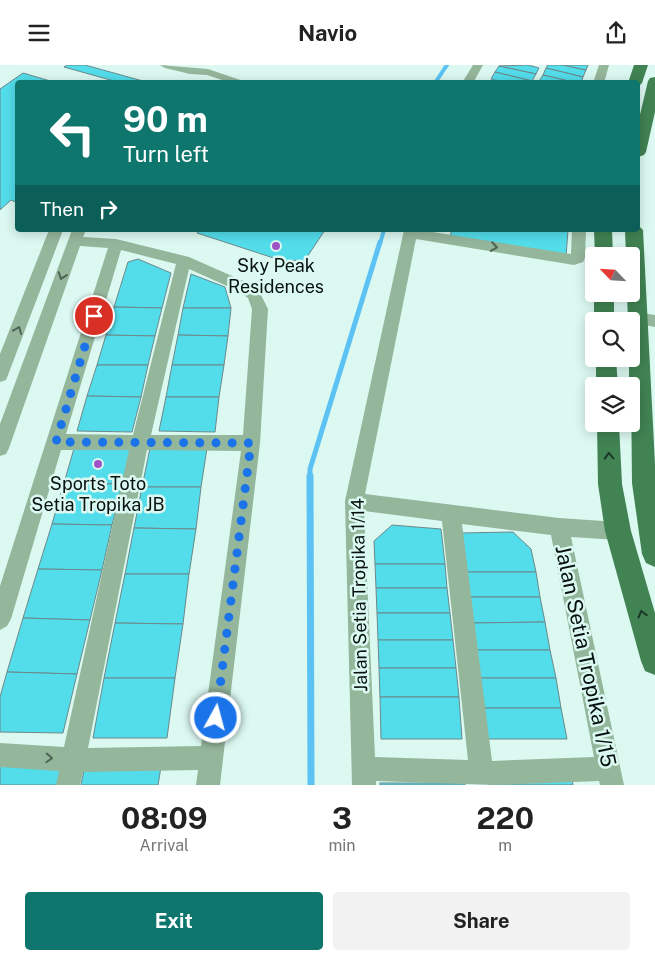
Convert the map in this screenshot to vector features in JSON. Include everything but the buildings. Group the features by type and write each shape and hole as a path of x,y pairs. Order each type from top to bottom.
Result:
{"main road":[{"path":"636,80 641,65"},
{"path":"640,144 655,81"},
{"path":"603,232 604,247"},
{"path":"634,232 646,320 644,483 655,554"},
{"path":"608,432 610,484 618,531 655,661"}],"street":[{"path":"165,65 202,74 216,80"},
{"path":"469,80 478,65"},
{"path":"599,80 604,65"},
{"path":"219,80 235,67 242,80"},
{"path":"0,375 55,232"},
{"path":"410,232 447,235 574,260 578,258 579,232"},
{"name":"Jalan Setia Tropika 1/14","path":"364,777 354,501 410,232"},
{"path":"0,448 77,235 184,261 244,287 254,295 260,309 251,443 208,785"},
{"path":"0,619 116,244"},
{"path":"68,785 140,442 184,261"},
{"path":"56,442 251,443"},
{"path":"354,501 559,527 618,531"},
{"path":"451,514 483,779"},
{"name":"Jalan Setia Tropika 1/15","path":"559,527 610,777"},
{"path":"0,755 74,759 211,758"},
{"path":"364,777 483,779 610,777"}],"waterway":[{"path":"437,80 447,65"},
{"path":"380,244 383,232"},
{"path":"310,476 310,469 380,242"},
{"path":"310,476 311,785"}],"place":[{"name":"Sky Peak Residences","path":"276,246"},
{"name":"Sports Toto Setia Tropika JB","path":"98,464"}],"route":[{"path":"94,316 56,442 251,443 216,718"}]}
